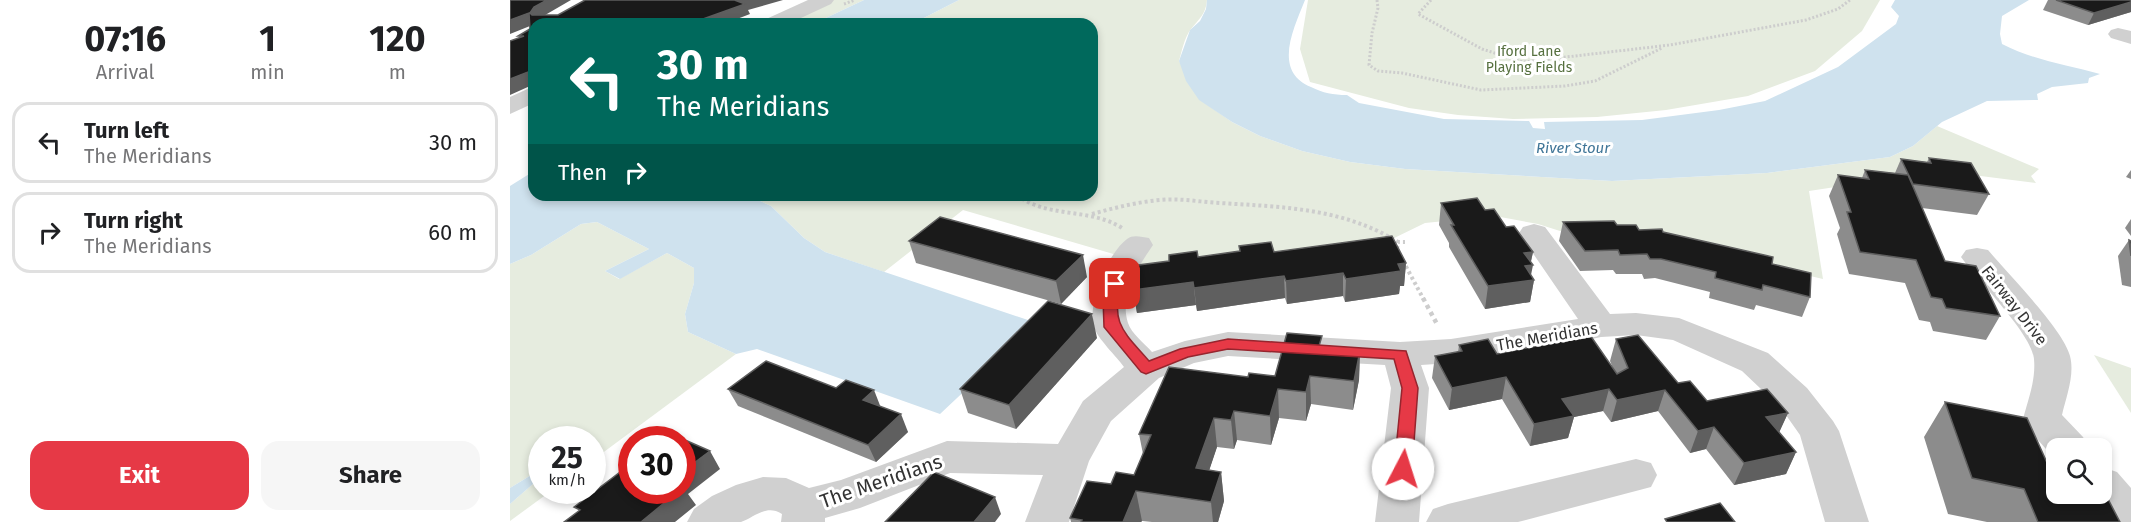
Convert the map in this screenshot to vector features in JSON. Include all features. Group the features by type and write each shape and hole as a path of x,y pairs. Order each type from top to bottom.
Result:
{"street":[{"path":"784,18 824,0"},
{"path":"510,90 528,92"},
{"path":"510,107 528,96"},
{"path":"1534,233 1601,326"},
{"path":"1138,244 1120,270 1110,298 1112,327 1146,369"},
{"name":"Fairway Drive","path":"1977,257 2034,327 2052,353 2053,379 2042,419 2060,438"},
{"name":"The Meridians","path":"1047,522 1069,460 1097,411 1146,369 1185,353 1228,344 1400,354 1451,351 1541,338 1601,326 1636,324 1679,329 1755,362 1794,398 1819,431 1847,522"},
{"path":"1397,522 1410,388 1400,354"},
{"name":"The Meridians","path":"709,522 733,504 768,494 794,499 802,514 947,457 1069,460"},
{"path":"1448,522 1636,475"},
{"path":"2112,496 2131,519"}],"path":[{"path":"1377,0 1378,8 1369,65 1378,71 1402,73 1481,90 1565,86 1595,81 1665,46"},
{"path":"1431,0 1418,14 1482,49 1522,62 1665,46 1806,20 1838,9 1850,0"},
{"path":"1092,214 1135,203 1162,200 1269,206 1325,213 1363,222 1398,242 1405,242"},
{"path":"1027,201 1038,208 1092,214 1120,226 1138,244"},
{"path":"1398,242 1396,248 1451,351"}],"green space":[{"path":"824,0 864,0 826,18 784,18"},
{"path":"959,0 1207,0 1204,13 1187,36 1179,61 1199,99 1232,122 1260,136 1302,151 1350,162 1405,169 1612,181 1767,173 1890,157 1913,146 1937,126 2039,169 2031,176 2036,183 1941,171 1809,191 1823,279 1672,244 1560,231 1538,224 1495,216 1425,223 1386,242 1149,273 1127,258 963,210 884,272 825,252 804,238 771,206 760,201 1098,201 1098,18 924,18"},
{"name":"Iford Lane Playing Fields","path":"1308,0 1880,0 1862,31 1815,71 1748,96 1666,110 1597,117 1513,119 1458,115 1409,108 1310,82 1300,49"},
{"path":"597,222 649,249 605,271 619,279 667,253 694,268 694,283 685,314 688,332 736,354 639,426 618,426 618,441 606,450 606,426 528,426 528,477 510,488 510,264 531,255 581,224"},
{"path":"2094,355 2131,368 2131,413"},
{"path":"528,488 528,504 533,504 510,521 510,504"}],"water":[{"path":"864,0 959,0 924,18 826,18"},
{"name":"River Stour","path":"1207,0 1305,0 1292,36 1289,60 1292,71 1299,80 1320,91 1347,95 1359,103 1444,119 1529,121 1533,128 1545,129 1544,122 1642,120 1719,110 1765,101 1838,67 1896,24 1899,16 1891,7 1895,0 2029,0 2002,16 2000,34 2002,44 2038,58 2100,74 2089,78 2088,83 2052,87 2037,94 2038,100 1987,101 1942,122 1913,146 1890,157 1767,173 1612,181 1405,169 1350,162 1302,151 1260,136 1232,122 1199,100 1186,81 1179,61 1190,30 1200,21 1206,9"},
{"path":"528,175 528,201 760,201 771,206 804,238 825,252 1037,323 940,414 757,349 736,354 688,332 685,314 694,283 694,268 667,253 620,279 605,271 649,249 597,222 581,224 531,255 510,264 510,186"},
{"path":"528,477 528,488 510,504 510,488"}],"building":[{"path":"510,0 547,0 534,7 530,13 532,15 558,15 585,0 742,0 737,1 745,4 706,18 529,18 529,13 510,20"},
{"path":"2056,0 2131,0 2131,2 2094,13"},
{"path":"528,30 528,72 510,79 510,41 524,36 518,36"},
{"path":"1929,158 1971,163 1989,194 1913,184 1901,159 1931,163"},
{"path":"1865,170 1908,175 1945,261 1976,266 2000,316 1946,308 1942,299 1931,297 1916,260 1860,252 1847,212 1851,212 1838,175 1869,179"},
{"path":"1477,198 1485,210 1494,209 1506,227 1514,226 1533,252 1524,253 1533,265 1525,266 1534,280 1488,286 1451,225 1454,225 1441,203"},
{"path":"940,217 1083,255 1056,281 909,241"},
{"path":"1614,221 1617,225 1636,225 1639,230 1662,229 1663,232 1773,257 1772,264 1811,273 1810,297 1763,285 1762,290 1715,278 1716,272 1661,259 1650,259 1647,254 1620,255 1618,250 1585,251 1563,222"},
{"path":"1392,236 1406,263 1398,264 1401,271 1346,279 1343,273 1286,281 1284,276 1194,288 1193,282 1133,290 1131,266 1169,261 1169,255 1197,251 1198,257 1240,251 1239,246 1271,242 1274,252"},
{"path":"1048,301 1092,314 1009,405 960,389"},
{"path":"1287,333 1322,336 1319,346 1360,351 1354,381 1310,376 1306,392 1278,389 1270,416 1234,411 1231,420 1214,418 1196,468 1221,472 1211,502 1136,491 1123,522 1081,522 1082,520 1070,518 1087,481 1111,484 1116,472 1134,475 1151,435 1139,434 1169,367 1248,377 1249,373 1275,376"},
{"path":"1590,335 1617,374 1628,368 1616,339 1638,335 1678,383 1690,381 1707,401 1767,389 1788,413 1766,417 1796,452 1744,463 1714,427 1698,431 1665,390 1617,400 1609,389 1562,399 1574,416 1534,424 1506,377 1452,388 1435,356 1462,351 1459,345 1488,339 1497,354"},
{"path":"766,361 836,388 846,380 874,390 863,400 901,414 868,445 728,389"},
{"path":"1945,402 2027,418 2046,461 2046,504 2111,504 2120,522 2038,522 2024,489 1972,478"},
{"path":"696,445 710,451 696,462"},
{"path":"934,472 995,497 974,522 885,522"},
{"path":"618,474 618,504 663,504 641,522 564,522 580,510 574,507 578,504 606,504 606,483"},
{"path":"1720,503 1735,522 1667,522 1665,519"}],"route":[{"path":"1115,284 1110,298 1112,327 1146,369 1185,353 1228,344 1400,354 1410,388 1403,469"}]}
